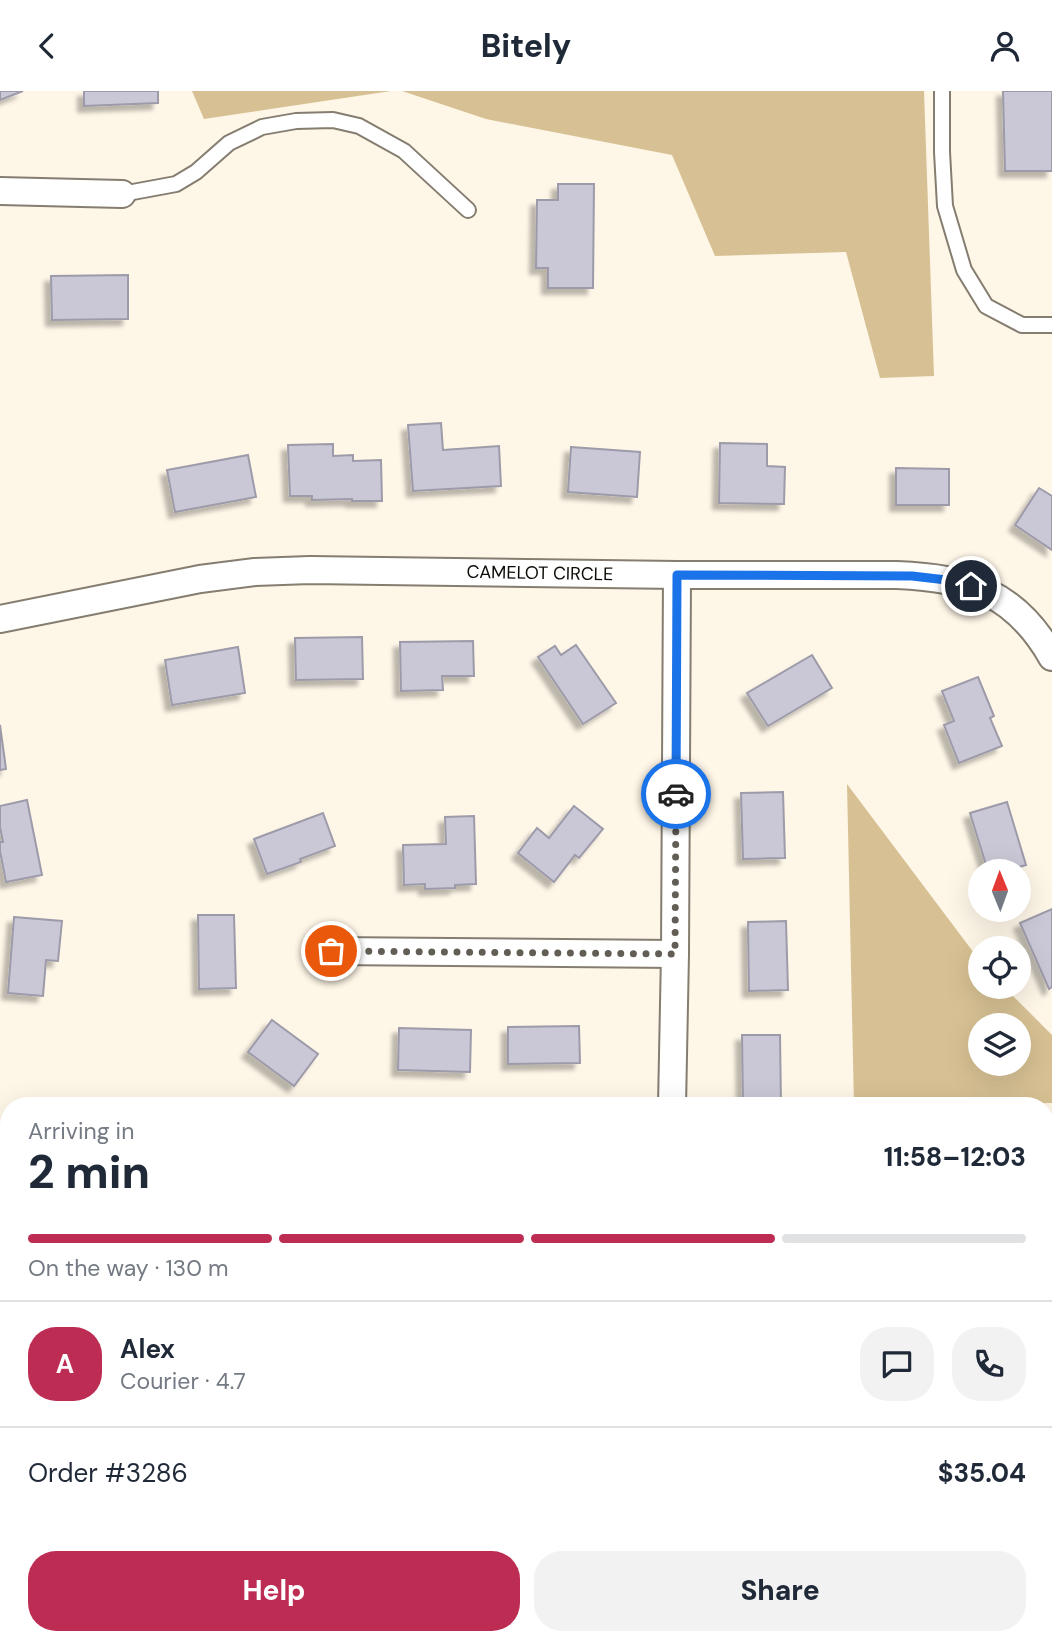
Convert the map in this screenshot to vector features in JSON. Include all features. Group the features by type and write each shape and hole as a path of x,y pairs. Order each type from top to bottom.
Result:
{"street":[{"path":"0,191 122,194"},
{"name":"CAMELOT CIRCLE","path":"0,619 200,579 255,572 310,570 926,576 987,591 1007,603 1026,619 1052,657"},
{"path":"672,1097 677,575"},
{"path":"331,951 675,954"}],"lane":[{"path":"943,91 945,207 964,270 986,306 1022,325 1052,325"},
{"path":"122,194 176,184 196,172 229,143 262,127 296,121 332,120 359,126 404,151 468,210"}],"shaded area":[{"path":"192,91 391,91 204,119"},
{"path":"402,91 924,91 934,376 880,378 846,252 715,256 672,155 486,119"},
{"path":"847,784 968,945 968,999 1016,999 1030,1013 968,1013 968,1076 1031,1076 1031,1014 1052,1035 1052,1097 854,1097"}],"building":[{"path":"0,91 23,91 0,100"},
{"path":"84,91 158,91 158,103 84,106"},
{"path":"1003,91 1052,91 1052,171 1005,171"},
{"path":"558,184 594,184 593,288 548,288 548,268 536,268 537,200 558,200"},
{"path":"128,275 128,319 52,320 51,276"},
{"path":"441,423 443,450 499,446 501,486 413,491 408,425"},
{"path":"720,443 767,444 767,466 785,467 784,504 719,503"},
{"path":"333,444 333,456 353,455 353,461 381,460 382,501 312,500 312,496 290,496 288,445"},
{"path":"571,447 640,452 637,497 568,492"},
{"path":"248,455 256,497 175,512 167,470"},
{"path":"896,468 949,469 949,505 896,505"},
{"path":"1039,488 1052,496 1052,550 1015,525"},
{"path":"362,637 363,679 296,680 295,638"},
{"path":"473,641 474,676 442,676 443,690 401,691 400,642"},
{"path":"576,645 616,703 583,724 538,657 555,646 561,655"},
{"path":"238,647 245,693 172,705 165,660"},
{"path":"812,655 832,688 768,726 747,693"},
{"path":"978,677 994,716 990,718 1002,746 959,763 944,725 954,721 942,691"},
{"path":"0,725 6,769 0,770"},
{"path":"783,792 785,858 743,859 741,793"},
{"path":"27,800 42,875 6,882 0,851 0,842 3,842 0,806"},
{"path":"1007,802 1024,859 984,859 970,813"},
{"path":"574,806 603,829 579,858 575,855 554,882 518,853 537,828 549,838"},
{"path":"323,813 335,846 267,874 254,839"},
{"path":"474,816 476,884 425,889 425,884 404,885 403,845 446,844 445,817"},
{"path":"1052,909 1052,987 1049,989 1031,948 1031,936 1026,936 1020,923 1031,922 1031,918"},
{"path":"198,915 234,915 236,988 199,989"},
{"path":"14,917 62,921 58,961 46,960 43,996 8,993"},
{"path":"786,921 788,990 749,991 748,922"},
{"path":"272,1020 318,1054 294,1086 248,1052"},
{"path":"579,1026 580,1063 508,1064 508,1027"},
{"path":"399,1028 471,1030 470,1072 398,1070"},
{"path":"742,1035 780,1035 781,1097 743,1097"}],"way so far":[{"path":"331,951 675,954 676,794"}],"route":[{"path":"676,794 677,575 926,576 971,586"}]}
